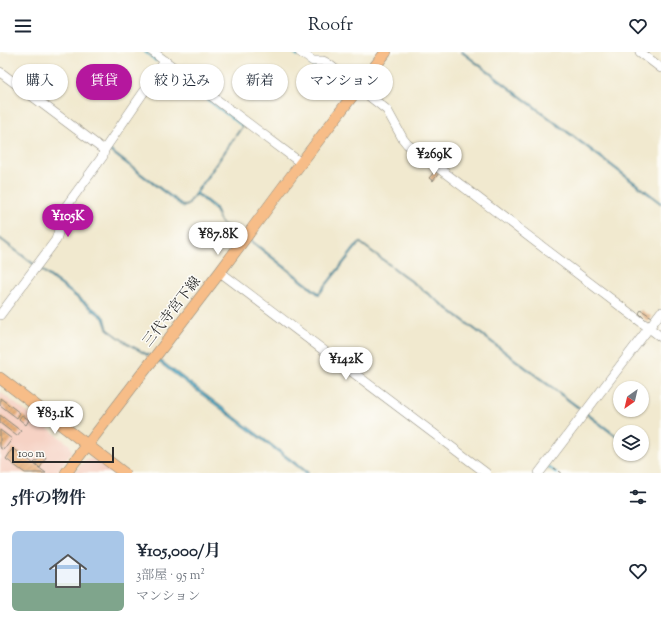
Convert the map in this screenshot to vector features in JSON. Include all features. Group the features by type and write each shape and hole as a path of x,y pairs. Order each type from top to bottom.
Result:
{"main road":[{"name":"三代寺宮下線","path":"377,64 386,52"},
{"name":"三代寺宮下線","path":"66,473 349,100"},
{"path":"0,378 124,473"}],"street":[{"path":"153,52 301,163"},
{"path":"300,52 313,61 323,61 328,64"},
{"path":"640,52 661,68"},
{"path":"0,315 56,240 65,208 103,156 104,150 165,61"},
{"path":"0,72 104,150"},
{"path":"375,100 387,110 403,140 661,337"},
{"path":"220,272 486,473"},
{"path":"539,473 661,312"}],"path":[{"path":"546,463 562,473"}],"shaded area":[{"path":"0,392 70,445 72,452 58,473 0,473"},
{"path":"86,459 94,459 114,473 74,473"}],"water":[{"path":"461,52 661,202 661,204"},
{"path":"243,126 197,193 215,207 219,219 213,208 196,194 187,206 183,207 108,150 109,149 186,206"},
{"path":"221,222 241,233 241,234 222,224"},
{"path":"0,238 105,317 108,329 127,343 149,355 148,356 126,343 107,329 103,318"},
{"path":"251,240 319,293 360,242 613,433 613,435 360,243 319,295 250,241"},
{"path":"158,360 309,473 306,473 157,361"}],"building":[{"path":"435,171 439,173 433,181 429,178"},
{"path":"641,310 652,317 648,322 639,313"},
{"path":"0,398 20,413 17,418 0,405"},
{"path":"0,415 21,431 17,436 0,423"},
{"path":"22,415 29,420 26,425 19,419"},
{"path":"0,430 12,439 4,450 0,447"},
{"path":"13,448 46,473 25,473 6,459"},
{"path":"43,455 46,457 40,468 34,463"}],"waterway":[{"path":"145,52 156,61"},
{"path":"293,52 298,56"},
{"path":"208,100 241,125"},
{"path":"548,467 557,473"}]}
